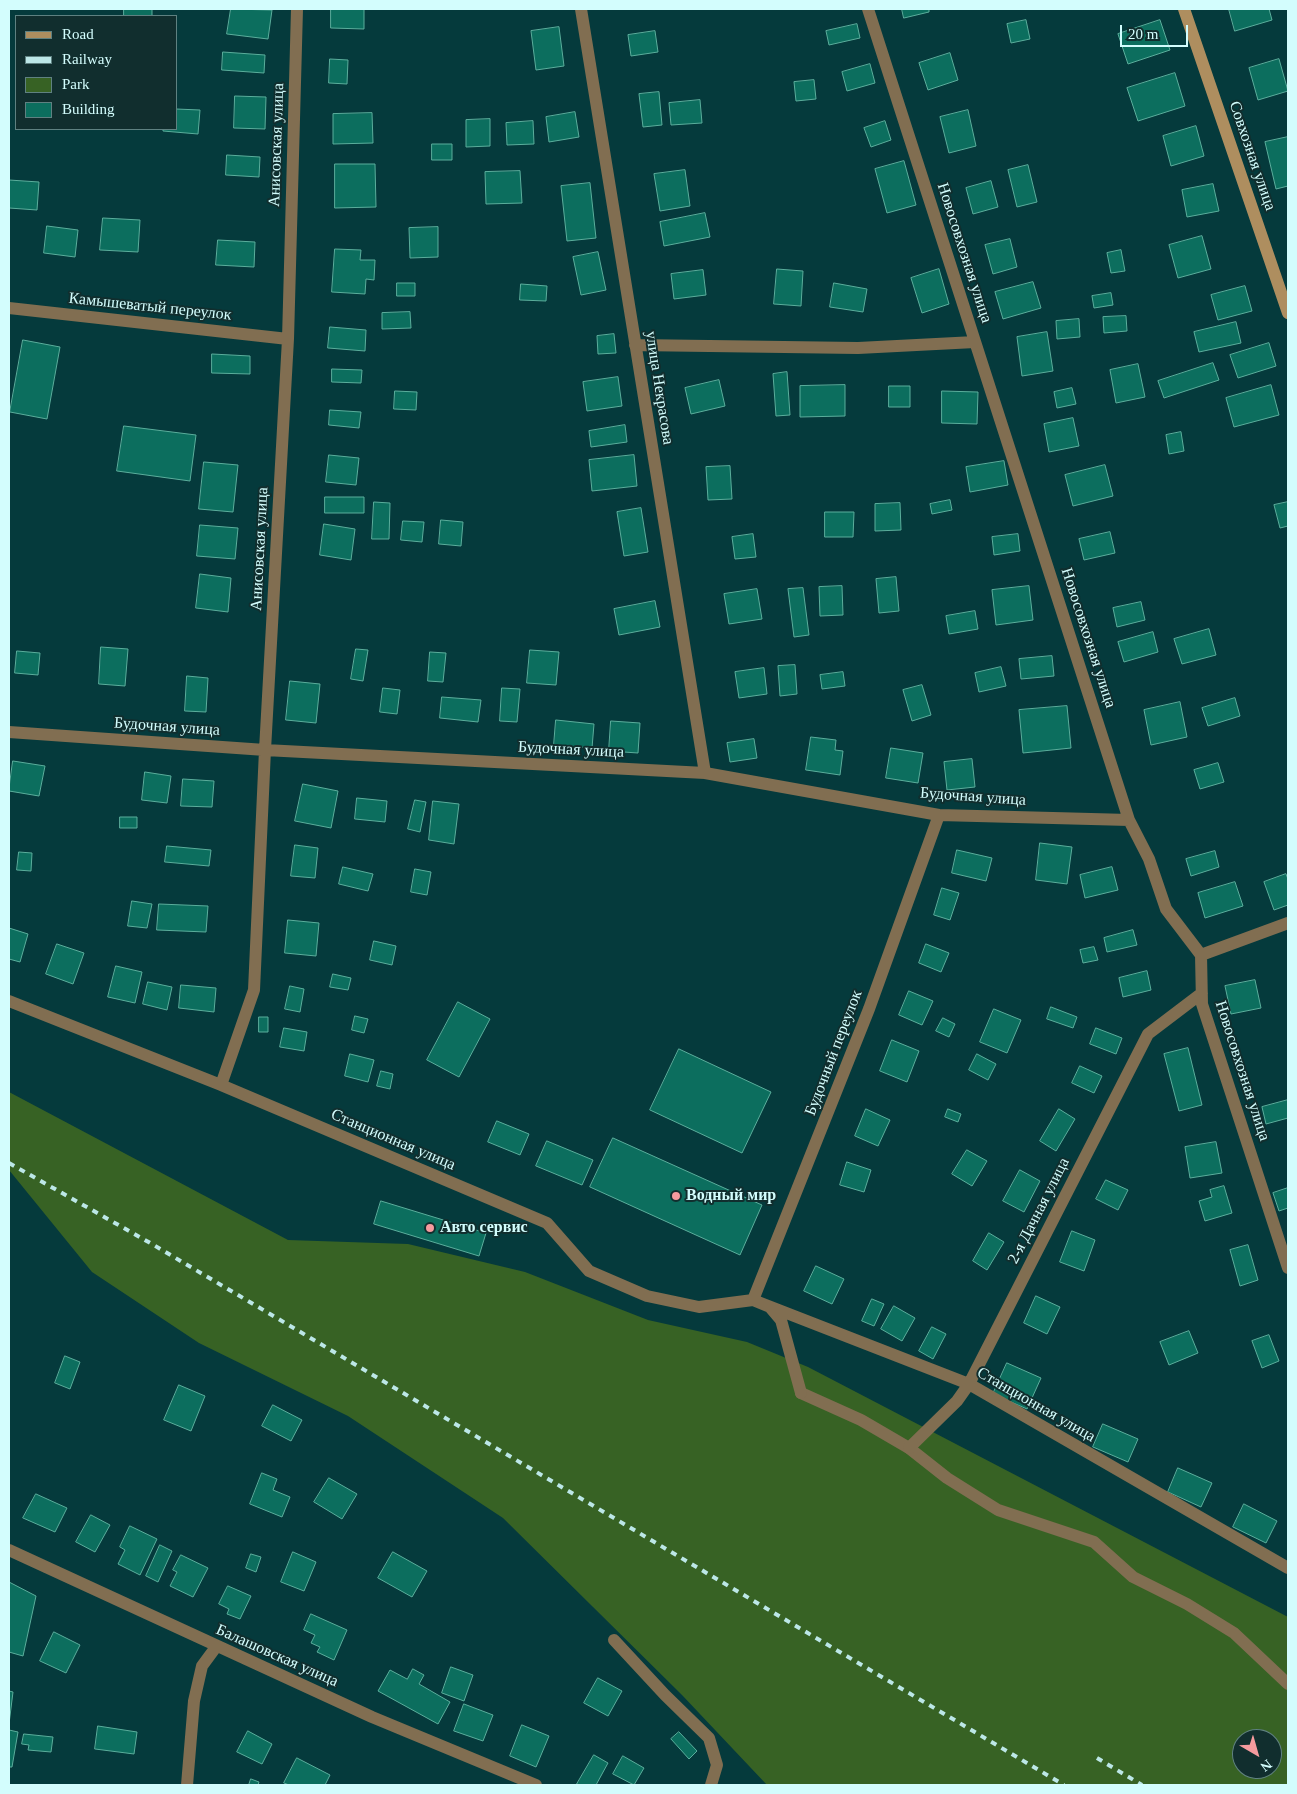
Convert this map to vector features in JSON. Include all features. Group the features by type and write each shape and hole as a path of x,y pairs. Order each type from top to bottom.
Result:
{"street":[{"name":"Анисовская улица","path":"221,1085 254,990 264,750 288,339 297,9"},
{"name":"улица Некрасова","path":"581,9 705,773"},
{"name":"Новосовхозная улица","path":"868,9 1129,820 1149,859 1166,909 1201,955 1202,1004 1288,1268"},
{"name":"Совхозная улица","path":"1184,9 1287,306"},
{"name":"Камышеватый переулок","path":"9,308 288,339"},
{"path":"635,345 858,348 975,342"},
{"name":"Будочная улица","path":"9,732 264,750 705,773 939,815 1129,820"},
{"name":"Будочный переулок","path":"753,1300 869,1009 939,815"},
{"path":"1201,955 1288,923"},
{"name":"2-я Дачная улица","path":"909,1448 957,1401 969,1384 1148,1034 1202,993"},
{"name":"Станционная улица","path":"9,1001 221,1085 546,1223 589,1270 647,1296 699,1307 753,1300 969,1384 1288,1568"},
{"path":"753,1300 770,1307 781,1320 801,1393 861,1420 909,1448 947,1478 998,1510 1094,1542 1133,1578 1187,1604 1234,1633 1288,1684"},
{"name":"Балашовская улица","path":"9,1550 372,1717 536,1785"},
{"path":"614,1640 709,1738 717,1764 711,1785"},
{"path":"187,1785 194,1701 202,1666 216,1646"}],"green space":[{"path":"9,1092 288,1240 408,1244 525,1272 648,1320 747,1342 808,1367 1288,1617 1288,1785 767,1785 682,1695 503,1518 348,1416 199,1343 92,1272 9,1170"}],"building":[{"path":"124,9 152,9 152,15 124,15"},
{"path":"231,9 272,10 268,39 227,34"},
{"path":"331,9 364,9 364,29 331,28"},
{"path":"902,9 929,9 929,12 904,18"},
{"path":"1229,9 1269,9 1272,20 1235,31"},
{"path":"1026,20 1030,39 1011,43 1007,24"},
{"path":"1160,20 1170,50 1128,64 1118,34"},
{"path":"857,24 860,38 829,45 826,31"},
{"path":"559,27 564,66 536,70 531,31"},
{"path":"655,31 658,52 631,56 628,35"},
{"path":"223,52 265,55 264,73 222,70"},
{"path":"950,53 958,80 928,90 919,63"},
{"path":"330,59 348,60 347,84 329,83"},
{"path":"1279,59 1288,91 1258,100 1249,68"},
{"path":"870,64 875,83 847,91 842,72"},
{"path":"1175,73 1185,106 1138,121 1127,88"},
{"path":"814,80 816,99 796,101 794,82"},
{"path":"659,92 662,125 643,127 639,94"},
{"path":"235,96 266,97 265,129 234,128"},
{"path":"700,100 702,123 671,125 669,103"},
{"path":"178,109 200,110 198,134 163,131 178,130"},
{"path":"968,110 976,146 949,153 940,117"},
{"path":"575,112 579,137 549,142 546,117"},
{"path":"372,113 373,143 333,144 333,114"},
{"path":"490,119 490,146 466,147 466,120"},
{"path":"533,121 534,144 507,145 506,123"},
{"path":"885,121 891,140 871,147 864,128"},
{"path":"1196,126 1204,156 1171,166 1163,136"},
{"path":"1288,137 1288,186 1276,189 1265,142"},
{"path":"432,144 452,144 452,160 432,160"},
{"path":"227,155 260,157 259,177 226,175"},
{"path":"904,161 916,205 887,213 875,169"},
{"path":"335,164 375,164 376,207 335,208"},
{"path":"1028,165 1037,202 1017,207 1008,170"},
{"path":"685,170 690,206 660,211 654,174"},
{"path":"520,171 522,203 486,204 485,172"},
{"path":"9,180 39,182 37,210 9,208"},
{"path":"991,181 998,207 973,214 966,188"},
{"path":"590,183 596,238 567,241 561,186"},
{"path":"1213,184 1219,211 1187,217 1182,190"},
{"path":"705,213 710,237 664,246 660,222"},
{"path":"103,218 140,220 138,252 100,250"},
{"path":"47,226 78,230 75,257 44,253"},
{"path":"438,227 438,257 410,258 409,228"},
{"path":"1202,236 1211,269 1178,278 1169,245"},
{"path":"1010,239 1017,267 993,274 985,245"},
{"path":"218,240 255,242 254,267 216,265"},
{"path":"335,249 361,250 360,260 375,260 374,280 366,279 365,294 332,292"},
{"path":"1121,250 1125,271 1111,273 1107,253"},
{"path":"598,252 606,290 581,295 573,257"},
{"path":"777,269 803,271 801,306 774,304"},
{"path":"939,269 949,304 922,313 911,278"},
{"path":"703,270 706,295 674,299 671,274"},
{"path":"1033,282 1041,308 1003,319 995,292"},
{"path":"397,283 415,283 415,296 397,296"},
{"path":"834,283 867,289 863,312 830,307"},
{"path":"521,284 547,286 546,301 520,300"},
{"path":"1245,286 1252,311 1218,320 1211,295"},
{"path":"1111,293 1113,305 1094,308 1092,296"},
{"path":"410,312 411,328 382,329 382,313"},
{"path":"1126,316 1127,331 1104,333 1103,317"},
{"path":"1079,319 1080,337 1057,339 1056,321"},
{"path":"1236,322 1241,343 1199,352 1194,332"},
{"path":"330,327 366,330 365,351 328,348"},
{"path":"1047,332 1053,371 1022,376 1017,337"},
{"path":"614,334 616,353 598,354 597,336"},
{"path":"23,340 60,347 47,419 10,412"},
{"path":"1269,343 1276,366 1238,378 1230,355"},
{"path":"212,354 250,356 250,374 212,373"},
{"path":"1213,363 1219,380 1164,398 1158,381"},
{"path":"1138,364 1145,397 1116,403 1110,370"},
{"path":"332,369 362,370 361,383 332,382"},
{"path":"787,372 790,415 776,416 773,374"},
{"path":"618,377 622,406 587,411 583,382"},
{"path":"719,380 725,406 691,414 685,388"},
{"path":"845,385 845,416 800,417 800,386"},
{"path":"1271,385 1279,415 1234,427 1226,398"},
{"path":"889,386 910,386 910,407 889,407"},
{"path":"1072,388 1076,404 1057,408 1054,392"},
{"path":"395,391 417,392 416,410 394,409"},
{"path":"942,391 978,392 977,424 942,423"},
{"path":"330,410 361,412 359,428 329,425"},
{"path":"1073,418 1079,446 1049,452 1044,424"},
{"path":"625,425 627,442 591,447 589,431"},
{"path":"124,426 196,435 190,481 117,471"},
{"path":"1181,432 1184,451 1169,454 1166,435"},
{"path":"329,455 359,458 356,485 326,482"},
{"path":"634,455 637,486 592,491 589,460"},
{"path":"1004,461 1008,485 970,492 966,467"},
{"path":"204,462 238,465 233,512 199,509"},
{"path":"1105,465 1113,496 1073,506 1065,475"},
{"path":"730,466 732,499 708,500 706,467"},
{"path":"325,497 364,497 364,513 325,513"},
{"path":"950,500 952,510 932,514 930,504"},
{"path":"374,502 390,503 389,539 372,539"},
{"path":"1288,502 1288,526 1280,528 1274,505"},
{"path":"900,503 901,530 875,531 875,504"},
{"path":"641,508 648,552 624,556 617,512"},
{"path":"825,512 854,512 853,537 825,537"},
{"path":"441,520 463,522 461,546 439,544"},
{"path":"403,521 424,522 422,542 401,540"},
{"path":"324,524 355,529 351,560 320,555"},
{"path":"200,525 238,528 235,559 197,556"},
{"path":"1110,532 1115,553 1084,560 1079,539"},
{"path":"753,534 756,557 735,559 732,537"},
{"path":"1018,534 1020,551 994,555 992,537"},
{"path":"200,574 231,578 228,612 196,608"},
{"path":"896,577 899,611 879,613 876,579"},
{"path":"842,586 843,615 820,616 819,587"},
{"path":"1029,586 1033,620 996,625 992,590"},
{"path":"803,588 809,635 794,637 788,589"},
{"path":"757,589 762,619 729,624 724,594"},
{"path":"655,601 660,627 619,635 614,609"},
{"path":"1141,602 1145,620 1117,627 1113,608"},
{"path":"975,611 978,629 949,634 946,616"},
{"path":"1209,629 1216,655 1182,664 1174,639"},
{"path":"1153,632 1158,652 1124,662 1118,642"},
{"path":"101,647 128,649 125,686 99,684"},
{"path":"356,649 368,650 363,681 351,679"},
{"path":"530,650 559,652 556,685 527,683"},
{"path":"17,651 40,653 38,675 15,673"},
{"path":"430,652 446,653 443,682 428,681"},
{"path":"1052,656 1054,676 1021,679 1019,659"},
{"path":"795,665 797,694 780,696 778,666"},
{"path":"1001,667 1006,686 979,692 975,673"},
{"path":"764,668 767,694 739,698 735,672"},
{"path":"843,672 845,686 822,689 820,675"},
{"path":"187,676 208,678 206,712 185,711"},
{"path":"290,681 320,684 316,723 286,720"},
{"path":"922,685 931,715 912,721 903,690"},
{"path":"383,688 400,690 397,714 380,712"},
{"path":"502,688 520,689 517,722 500,721"},
{"path":"442,697 481,700 478,722 440,718"},
{"path":"1235,698 1240,716 1208,726 1202,708"},
{"path":"1180,702 1187,737 1151,745 1144,710"},
{"path":"1067,706 1071,748 1023,753 1019,710"},
{"path":"556,720 594,724 592,748 554,745"},
{"path":"611,721 640,723 638,753 609,751"},
{"path":"811,737 836,740 835,750 843,751 840,775 806,770"},
{"path":"754,739 757,758 730,762 727,743"},
{"path":"891,748 923,753 918,783 886,778"},
{"path":"972,759 975,787 947,790 944,762"},
{"path":"13,761 45,766 39,796 9,791"},
{"path":"1218,763 1224,782 1200,789 1194,770"},
{"path":"145,772 171,776 167,803 142,800"},
{"path":"183,779 214,781 212,807 181,806"},
{"path":"303,784 338,791 331,828 295,821"},
{"path":"357,798 387,801 385,822 355,819"},
{"path":"415,800 426,802 420,832 408,829"},
{"path":"433,801 459,804 454,844 429,840"},
{"path":"120,817 137,817 137,828 120,828"},
{"path":"1040,843 1072,847 1067,884 1036,880"},
{"path":"295,845 318,848 315,878 291,876"},
{"path":"167,846 211,850 209,866 165,862"},
{"path":"957,850 992,858 986,881 952,873"},
{"path":"1215,851 1219,867 1191,876 1186,859"},
{"path":"19,852 32,853 31,871 17,870"},
{"path":"343,867 373,874 368,891 339,884"},
{"path":"1112,867 1118,890 1085,898 1080,875"},
{"path":"415,869 431,872 427,895 411,892"},
{"path":"1286,874 1288,879 1288,905 1274,910 1264,882"},
{"path":"1235,882 1243,906 1205,918 1198,893"},
{"path":"942,888 959,893 950,920 934,915"},
{"path":"132,901 152,904 147,928 128,926"},
{"path":"159,904 208,906 206,932 157,930"},
{"path":"288,920 319,923 316,956 285,953"},
{"path":"9,928 28,934 20,962 9,959"},
{"path":"1133,930 1137,945 1107,952 1104,938"},
{"path":"374,941 396,946 392,965 370,960"},
{"path":"57,944 84,953 73,984 46,974"},
{"path":"926,944 949,953 941,972 919,963"},
{"path":"1094,947 1098,960 1083,963 1080,950"},
{"path":"116,966 142,972 135,1003 108,997"},
{"path":"1147,971 1151,990 1123,997 1119,978"},
{"path":"333,974 351,978 348,990 330,987"},
{"path":"1255,980 1261,1008 1231,1014 1225,986"},
{"path":"148,982 172,987 167,1010 143,1004"},
{"path":"181,985 216,988 214,1012 179,1008"},
{"path":"290,986 304,989 300,1012 285,1009"},
{"path":"909,991 933,1001 922,1025 899,1015"},
{"path":"458,1002 490,1019 459,1077 427,1060"},
{"path":"1051,1007 1077,1017 1073,1028 1047,1019"},
{"path":"994,1009 1021,1020 1007,1053 980,1042"},
{"path":"355,1016 368,1019 364,1033 352,1030"},
{"path":"259,1017 268,1017 268,1032 259,1032"},
{"path":"943,1018 955,1024 949,1037 936,1031"},
{"path":"284,1028 307,1032 304,1051 280,1047"},
{"path":"1096,1028 1122,1038 1116,1054 1090,1044"},
{"path":"892,1040 919,1051 907,1082 880,1071"},
{"path":"1188,1048 1202,1105 1179,1111 1164,1054"},
{"path":"679,1049 771,1092 742,1153 650,1110"},
{"path":"350,1054 374,1060 368,1082 345,1076"},
{"path":"977,1054 996,1064 988,1080 969,1070"},
{"path":"1080,1066 1102,1076 1094,1093 1072,1083"},
{"path":"381,1071 393,1074 390,1089 377,1086"},
{"path":"1288,1100 1288,1118 1266,1124 1262,1107"},
{"path":"866,1109 890,1120 878,1146 855,1136"},
{"path":"948,1109 961,1114 958,1122 945,1117"},
{"path":"1059,1109 1075,1119 1056,1151 1040,1141"},
{"path":"497,1121 529,1134 520,1155 488,1142"},
{"name":"Водный мир","path":"613,1138 762,1205 740,1255 590,1187"},
{"path":"547,1141 593,1160 582,1185 536,1166"},
{"path":"1216,1142 1222,1173 1190,1178 1185,1147"},
{"path":"967,1150 987,1161 972,1186 952,1174"},
{"path":"847,1162 871,1170 864,1192 840,1185"},
{"path":"1020,1170 1040,1181 1024,1212 1003,1201"},
{"path":"1106,1180 1128,1190 1118,1210 1096,1199"},
{"path":"1224,1186 1232,1213 1205,1221 1199,1201 1212,1197 1210,1190"},
{"path":"1288,1188 1288,1208 1279,1211 1273,1193"},
{"name":"Авто сервис","path":"381,1201 486,1233 479,1256 374,1224"},
{"path":"1072,1231 1095,1240 1084,1271 1060,1262"},
{"path":"989,1233 1004,1242 987,1270 973,1261"},
{"path":"1248,1245 1258,1280 1240,1286 1230,1250"},
{"path":"816,1266 844,1279 832,1304 804,1291"},
{"path":"1036,1296 1060,1307 1047,1334 1024,1323"},
{"path":"872,1299 884,1304 874,1326 862,1321"},
{"path":"894,1306 915,1318 902,1341 881,1329"},
{"path":"932,1327 946,1334 933,1359 919,1351"},
{"path":"1189,1331 1198,1353 1169,1365 1160,1342"},
{"path":"1269,1335 1279,1361 1262,1368 1252,1341"},
{"path":"65,1356 80,1362 70,1389 55,1383"},
{"path":"1007,1363 1041,1378 1027,1409 993,1394"},
{"path":"179,1385 205,1396 191,1431 164,1420"},
{"path":"273,1405 302,1420 291,1441 262,1426"},
{"path":"1103,1424 1138,1439 1128,1462 1093,1447"},
{"path":"1178,1468 1212,1483 1201,1507 1168,1492"},
{"path":"262,1473 277,1479 273,1490 290,1497 282,1517 250,1504"},
{"path":"329,1478 357,1494 342,1519 314,1502"},
{"path":"36,1494 67,1508 55,1532 23,1518"},
{"path":"1244,1504 1277,1521 1266,1543 1233,1527"},
{"path":"91,1515 110,1525 95,1552 76,1542"},
{"path":"130,1526 157,1539 140,1575 118,1564 125,1550 120,1547"},
{"path":"160,1545 172,1551 158,1582 146,1576"},
{"path":"293,1552 316,1562 304,1591 281,1582"},
{"path":"393,1552 427,1571 412,1597 378,1578"},
{"path":"251,1554 261,1557 256,1572 246,1568"},
{"path":"181,1555 208,1568 193,1597 170,1586 177,1572 173,1570"},
{"path":"9,1582 36,1596 23,1656 9,1652"},
{"path":"228,1586 251,1596 240,1619 227,1614 229,1609 219,1604"},
{"path":"311,1614 347,1630 334,1660 317,1652 320,1647 311,1643 315,1635 304,1630"},
{"path":"54,1632 80,1645 66,1673 40,1661"},
{"path":"451,1667 473,1675 464,1701 442,1693"},
{"path":"413,1669 424,1675 419,1684 450,1702 438,1724 378,1691 390,1670 407,1679"},
{"path":"598,1678 622,1691 608,1716 584,1703"},
{"path":"9,1691 13,1692 9,1724"},
{"path":"464,1704 493,1715 483,1741 454,1731"},
{"path":"522,1725 549,1736 536,1767 510,1756"},
{"path":"98,1726 137,1732 134,1754 95,1749"},
{"path":"9,1730 18,1732 12,1767 9,1767"},
{"path":"248,1731 272,1744 262,1764 237,1752"},
{"path":"679,1732 697,1751 689,1759 671,1739"},
{"path":"24,1734 53,1737 51,1752 28,1750 29,1745 22,1744"},
{"path":"594,1755 608,1763 596,1785 577,1784"},
{"path":"623,1756 644,1768 634,1785 613,1774"},
{"path":"297,1758 330,1775 325,1785 289,1785 284,1783"},
{"path":"251,1779 259,1782 258,1785 249,1785"}],"railway":[{"path":"9,1163 152,1244 1064,1785"},
{"path":"1097,1758 1142,1785"}],"place":[{"name":"Водный мир","path":"676,1196"},
{"name":"Авто сервис","path":"430,1228"}]}
